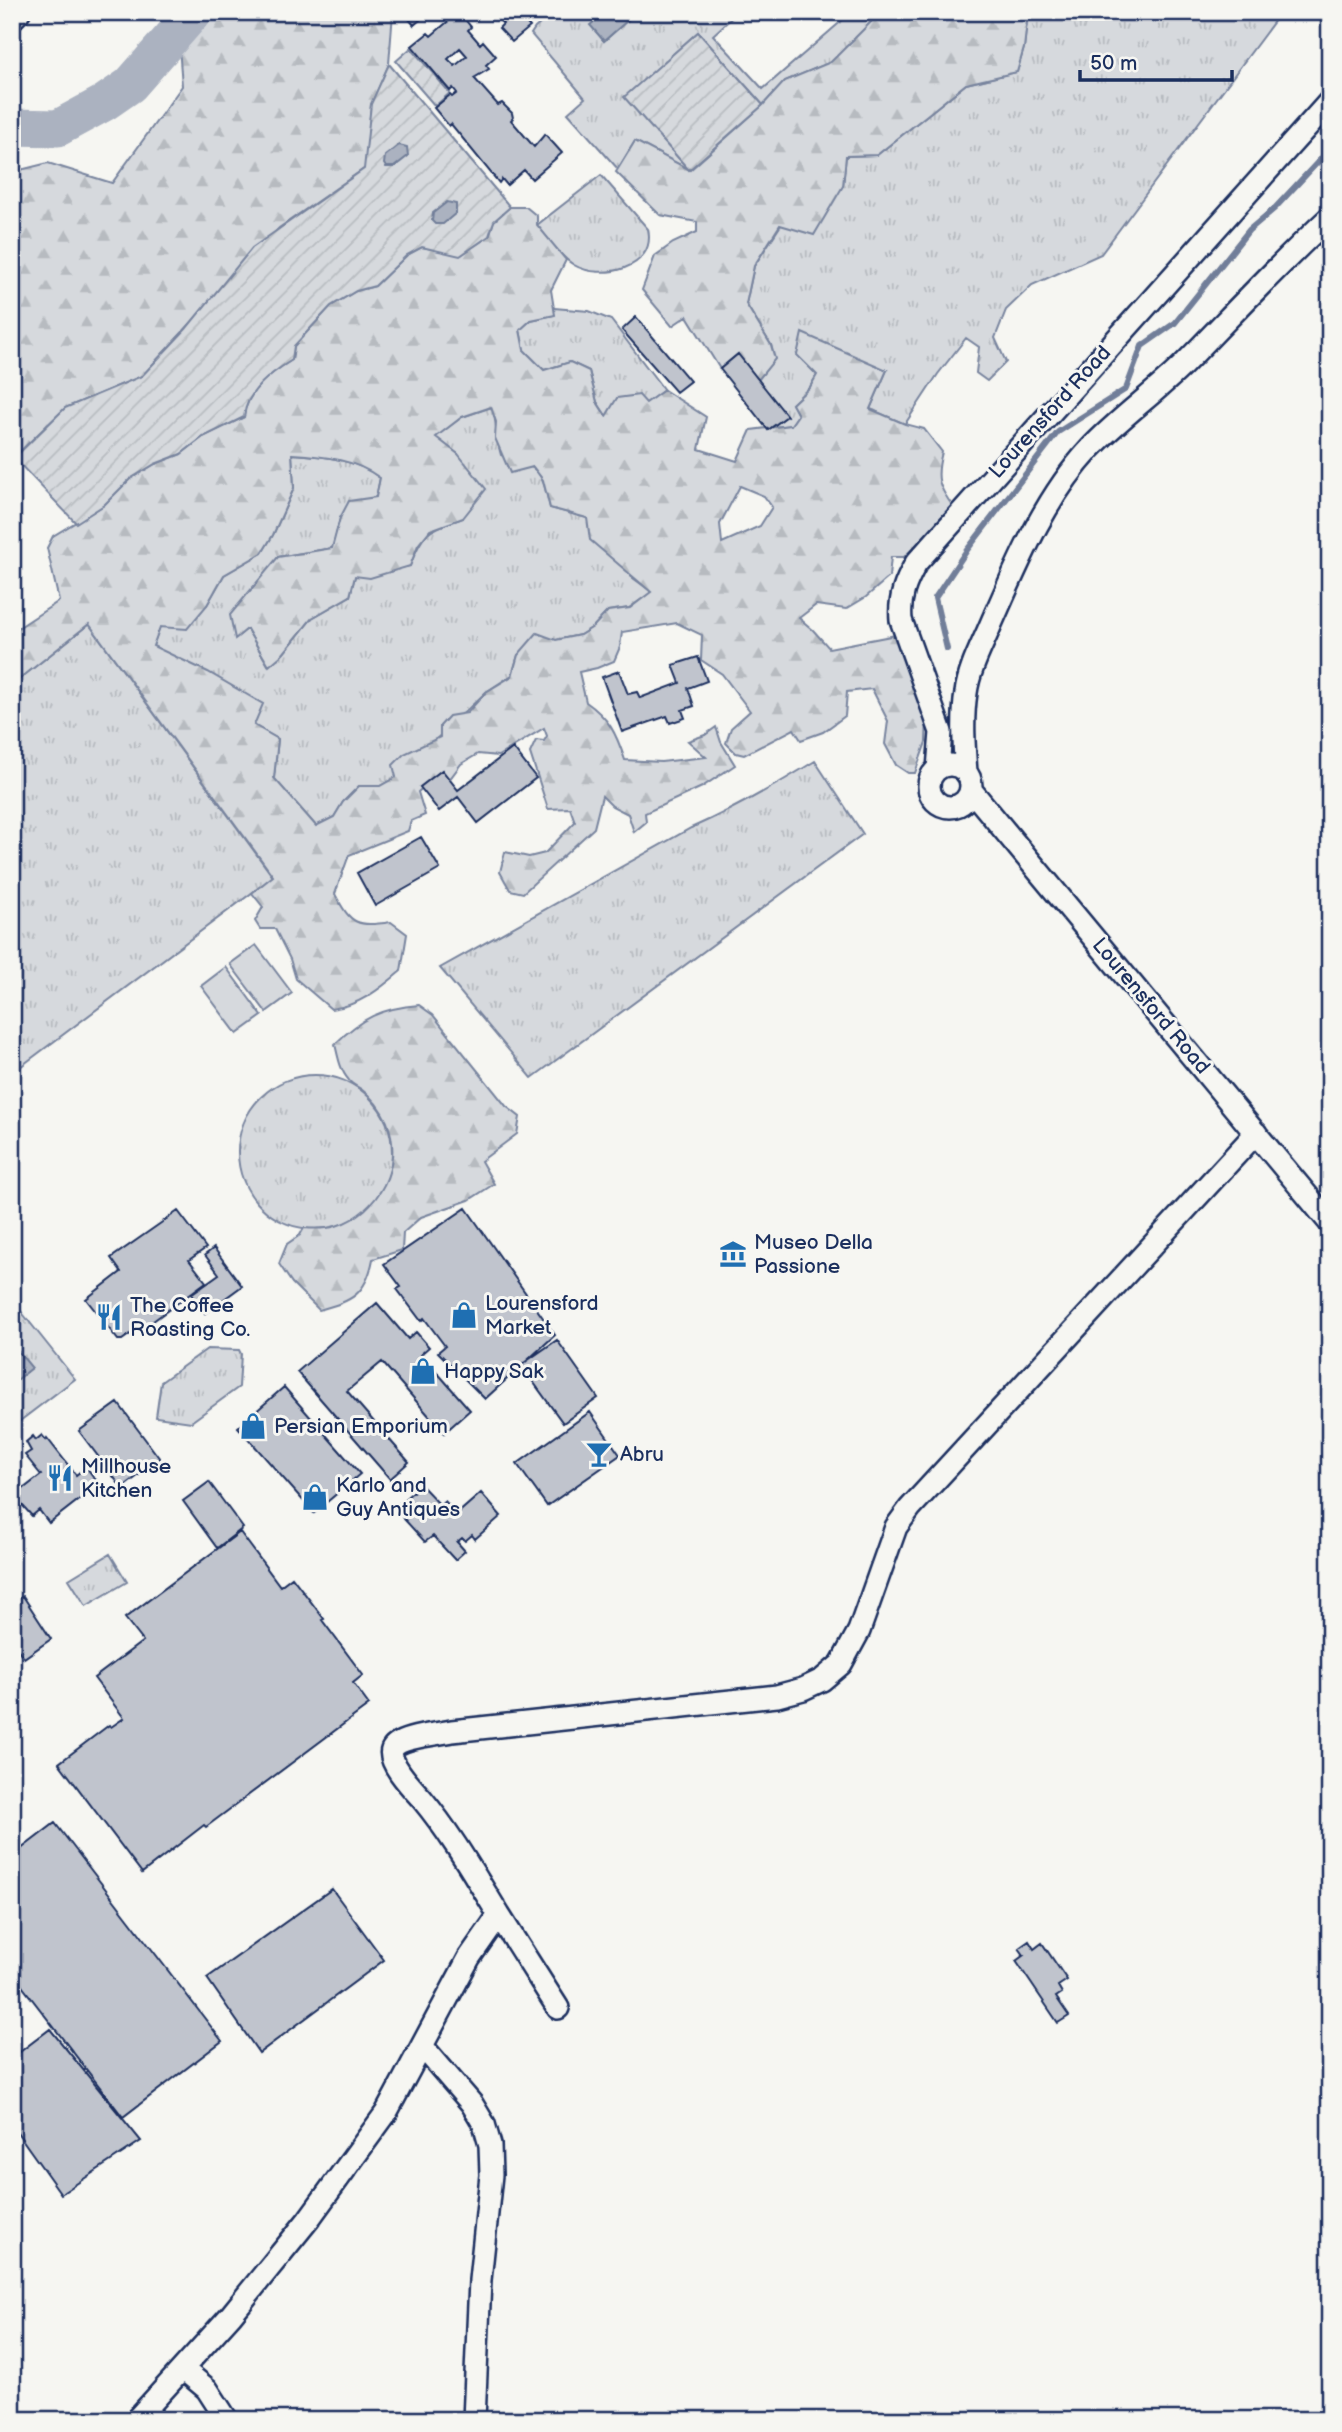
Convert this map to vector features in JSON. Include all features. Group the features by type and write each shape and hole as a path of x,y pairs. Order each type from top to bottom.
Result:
{"street":[{"path":"12,19 19,12"},
{"name":"Lourensford Road","path":"939,769 941,732 905,635 901,612 903,587 916,563 1330,101"},
{"path":"969,781 958,767 948,765 932,776 929,786 931,795 945,807 954,807 968,798 969,781 963,727 966,691 972,668 1015,569 1046,509 1067,478 1119,420 1181,366 1293,250 1330,217"},
{"name":"Lourensford Road","path":"969,781 1330,1223"},
{"path":"558,2008 435,1814 396,1766 391,1753 393,1748 411,1739 452,1731 777,1696 803,1689 836,1670 851,1649 896,1527 910,1508 1255,1133"},
{"path":"136,2420 231,2315 308,2220 386,2113 469,1958 499,1916"},
{"path":"422,2047 472,2104 484,2124 490,2145 491,2175 480,2280 474,2420"},
{"path":"183,2369 207,2389 227,2420"}],"green space":[{"path":"210,12 393,12 389,64 371,105 365,168 279,228 142,376 65,408 12,459 12,172 48,163 112,183 182,86 179,46"},
{"path":"554,12 563,12 567,17 572,12 606,12 591,25 604,41 637,12 738,12 713,35 763,89 852,12 881,12 831,62 785,81 763,105 698,32 625,97 689,170 635,141 618,169 568,113 585,98 531,34"},
{"path":"881,12 1028,12 1024,48 1017,72 966,84 877,155 846,156 843,186 814,235 780,225 754,266 746,304 771,345 775,359 758,380 738,354 720,369 687,316 672,326 642,290 655,256 673,243 697,232 697,222 660,215 616,172 635,141 690,170 763,105 785,81 831,62"},
{"path":"1028,12 1281,12 1101,254 1032,285 1006,310 995,338 1006,362 987,381 976,373 979,347 966,338 905,424 870,409 887,370 798,355 817,375 810,387 792,404 798,415 791,425 772,427 786,416 758,380 774,359 771,345 746,304 754,266 781,225 843,186 846,156 877,155 966,84 1017,72 1024,48"},
{"path":"698,32 763,105 689,170 624,97"},
{"path":"411,48 450,93 435,106 396,61"},
{"path":"389,64 510,207 494,221 489,236 460,256 422,247 407,255 375,286 356,291 331,306 294,346 292,360 268,377 255,391 249,399 244,417 203,437 181,454 155,464 130,479 104,505 76,523 14,458 65,408 142,376 186,329 252,248 364,169 371,104"},
{"path":"601,175 648,229 649,243 636,262 624,268 598,272 574,265 559,252 537,225"},
{"path":"510,207 526,207 537,216 537,225 566,260 551,290 555,315 531,320 520,330 524,350 544,370 570,362 589,371 597,402 606,416 617,398 639,395 646,403 664,390 706,417 699,449 737,461 751,430 791,425 798,415 792,404 810,387 817,375 797,355 802,333 887,370 870,409 924,429 942,452 939,482 954,508 904,557 891,557 889,577 866,597 846,609 816,605 799,618 829,648 896,635 927,716 926,742 915,773 908,773 896,765 885,744 888,721 872,689 847,692 845,716 823,732 801,740 794,729 744,755 736,753 726,743 731,728 750,711 722,674 701,660 702,635 677,623 622,632 614,661 579,672 586,702 601,714 611,727 625,760 661,762 706,757 688,741 705,735 716,727 721,742 735,765 702,787 645,813 646,822 634,832 628,814 612,806 602,796 594,828 523,893 510,890 500,872 505,852 529,857 545,853 575,822 570,808 548,809 530,753 536,740 544,741 547,736 544,728 498,756 478,754 461,764 449,780 429,782 418,792 425,815 411,821 408,831 349,855 335,894 356,922 391,922 407,934 401,971 360,1000 331,1009 296,979 290,959 275,929 260,929 255,921 263,907 252,893 273,876 89,624 12,685 12,632 59,601 47,548 53,536 104,505 130,479 155,464 181,454 203,437 244,417 249,399 255,391 268,377 292,360 294,346 331,306 356,291 375,286 407,255 422,247 461,255 489,236 494,221","holes":["491,407 496,422 495,438 510,473 533,467 543,480 550,508 587,518 590,540 651,592 630,608 608,611 593,627 580,635 556,640 537,633 518,655 512,676 486,692 467,713 449,716 440,726 440,737 404,754 393,765 396,777 380,786 359,786 343,802 334,817 316,826 274,778 278,739 254,725 263,704 208,672 153,646 160,627 187,629 207,605 224,575 262,553 294,488 292,454 327,457 360,467 380,478 376,497 349,501 340,518 332,548 278,557 230,615 235,639 247,629 269,666 283,654 312,618 350,596 355,576 370,578 410,566 418,545 430,530 463,518 486,489 458,454 436,437 462,417","740,486 764,496 772,507 760,526 722,543 720,524"]},
{"path":"554,308 589,311 611,320 664,390 646,403 607,417 597,402 589,371 570,362 544,370 524,350 520,330 531,320 554,315"},
{"path":"492,407 501,455 524,463 536,471 544,484 550,508 587,518 633,578 652,592 629,608 608,611 593,627 580,635 556,640 518,655 512,675 486,692 396,777 380,786 359,786 343,802 334,817 316,826 274,778 278,739 253,725 153,646 160,626 207,605 224,575 262,553 294,488 292,454 338,460 360,467 380,478 376,498 340,518 333,548 278,557 236,638 247,629 268,665 283,654 312,618 350,596 355,576 410,566 419,545 429,533 463,518 458,454 435,437 462,417"},
{"path":"89,624 273,877 12,1073 12,685"},
{"path":"815,761 863,834 532,1078 440,968 691,828 754,797"},
{"path":"256,945 292,993 266,1012 230,964"},
{"path":"226,967 262,1016 237,1034 201,986"},
{"path":"419,1005 433,1015 506,1106 520,1117 517,1134 481,1161 494,1184 469,1200 421,1217 403,1233 402,1250 373,1259 366,1281 356,1295 319,1310 292,1283 279,1264 287,1244 300,1235 304,1228 336,1226 365,1210 384,1185 392,1154 385,1117 372,1100 345,1075 335,1044 354,1027 373,1016"},
{"path":"315,1075 345,1081 370,1097 386,1122 392,1152 386,1182 370,1207 345,1223 315,1229 285,1223 260,1207 244,1182 238,1152 244,1122 260,1097 285,1081"},
{"path":"12,1300 75,1379 12,1427"},
{"path":"207,1349 239,1350 239,1387 191,1422 156,1417 161,1382"},
{"path":"110,1554 127,1582 86,1606 69,1579"}],"shaded area":[{"path":"606,12 637,12 604,41 590,25"},
{"path":"399,145 407,147 408,156 394,167 386,167 385,156"},
{"path":"447,202 456,204 456,213 443,224 435,224 432,221 433,213"},
{"path":"12,1344 32,1368 12,1384"}],"building":[{"path":"403,12 429,12 414,25"},
{"path":"459,12 471,27 468,30 480,44 483,41 496,56 486,65 489,69 474,78 498,105 502,103 512,113 511,120 534,147 545,134 562,153 532,179 524,170 507,185 502,179 499,183 451,124 449,126 434,108 450,95 452,97 457,93 453,88 450,91 412,46 428,33 431,36","holes":["460,48 467,56 455,66 448,59"]},
{"path":"493,12 517,12 530,27 512,42 499,28 503,24"},
{"path":"636,317 690,381 676,392 622,330"},
{"path":"738,354 787,416 768,430 720,369"},
{"path":"698,657 707,681 688,688 694,706 682,710 685,718 670,723 667,716 622,732 602,677 619,671 628,694 637,692 640,698 680,683 673,665"},
{"path":"513,748 536,778 478,823 458,797 439,811 420,787 442,770 458,790"},
{"path":"421,837 440,869 375,906 357,873"},
{"path":"466,1208 555,1335 485,1399 438,1352 445,1346 424,1318 421,1321 397,1289 401,1287 384,1264"},
{"path":"178,1211 206,1248 189,1260 206,1282 145,1327 143,1325 118,1340 86,1299 121,1272 111,1258"},
{"path":"214,1248 242,1286 205,1313 191,1294 219,1274 205,1255"},
{"path":"377,1303 408,1339 416,1332 429,1347 421,1354 470,1410 444,1433 382,1362 347,1391 409,1462 390,1479 297,1372"},
{"path":"557,1340 598,1398 563,1423 521,1365"},
{"path":"284,1387 360,1474 314,1513 238,1427"},
{"path":"118,1403 160,1459 122,1488 79,1431"},
{"path":"590,1412 620,1455 547,1506 517,1464"},
{"path":"42,1435 76,1475 86,1467 99,1484 49,1523 39,1510 32,1516 14,1496 41,1475 25,1455 31,1451 26,1442 33,1436 36,1440"},
{"path":"209,1482 243,1528 217,1548 183,1501"},
{"path":"421,1485 440,1505 445,1501 457,1514 481,1493 501,1516 475,1539 472,1535 465,1541 462,1538 457,1542 465,1551 455,1560 433,1536 425,1542 394,1508"},
{"path":"240,1532 280,1586 292,1577 324,1619 322,1620 363,1675 353,1683 369,1705 142,1873 59,1763 109,1725 111,1727 124,1718 94,1678 143,1641 125,1618"},
{"path":"23,1596 51,1639 24,1658 12,1641 12,1603"},
{"path":"55,1823 222,2041 123,2117 12,1973 12,1856"},
{"path":"332,1889 384,1960 259,2053 207,1978"},
{"path":"1029,1941 1034,1949 1042,1943 1067,1980 1058,1986 1062,1993 1056,1997 1069,2016 1058,2023 1016,1961 1024,1955 1019,1948"},
{"path":"50,2029 141,2141 61,2194 12,2125 12,2058"}],"waterway":[{"path":"12,127 58,128 104,103 130,85 194,12"},
{"path":"947,649 935,598 967,550 1058,432 1126,389 1142,346 1175,323 1249,230 1275,208 1330,149"}],"place":[{"name":"Museo Della Passione","path":"733,1254"},
{"name":"Lourensford Market","path":"464,1315"},
{"name":"The Coffee Roasting Co.","path":"109,1317"},
{"name":"Happy Sak","path":"423,1371"},
{"name":"Persian Emporium","path":"253,1426"},
{"name":"Abru","path":"599,1454"},
{"name":"Millhouse Kitchen","path":"60,1478"},
{"name":"Karlo and Guy Antiques","path":"315,1497"}]}
